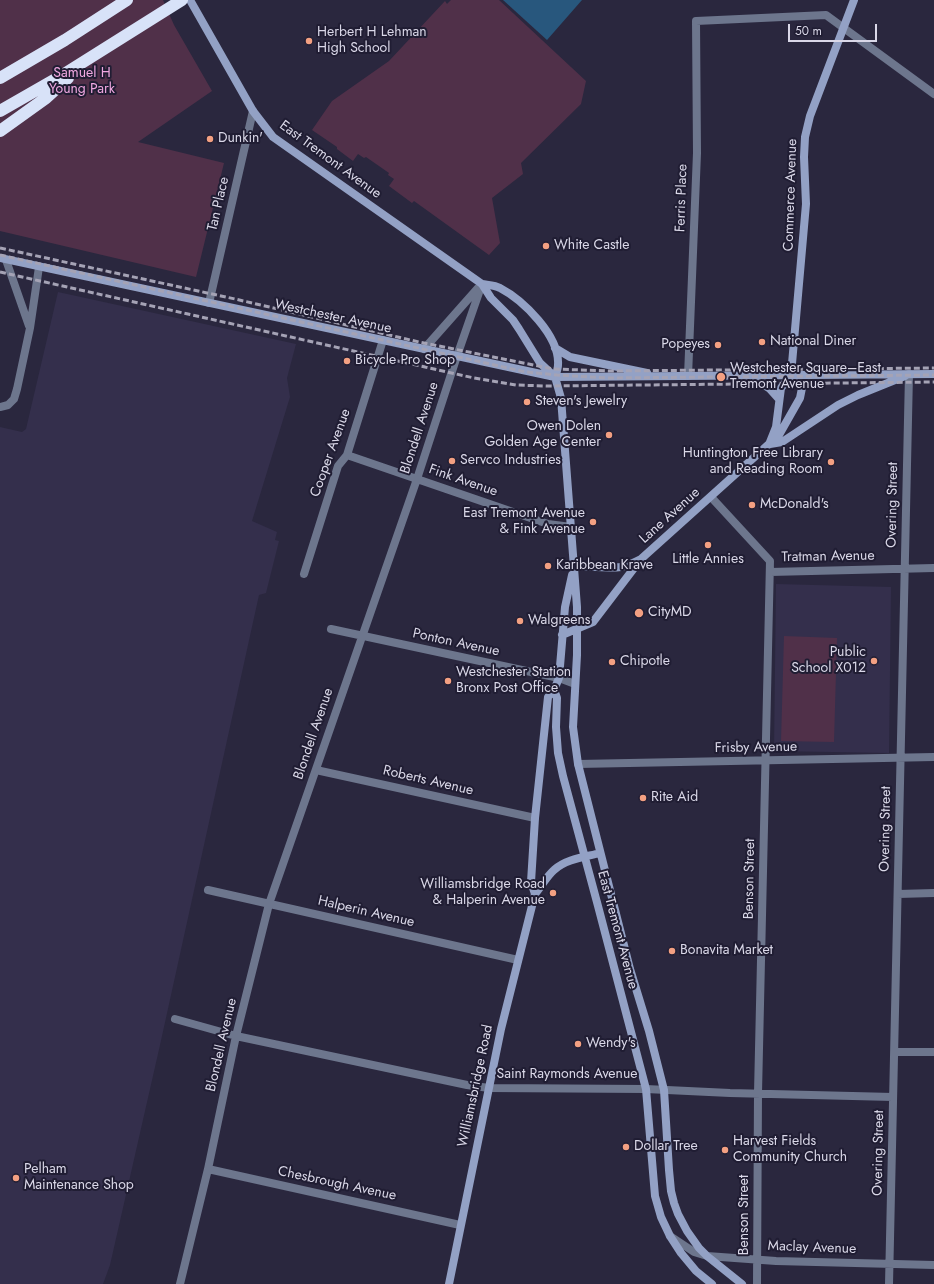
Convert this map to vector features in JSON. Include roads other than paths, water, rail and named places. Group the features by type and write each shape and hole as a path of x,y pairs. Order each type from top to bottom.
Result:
{"highway":[{"path":"0,78 65,40 127,0"},
{"path":"0,111 93,56 182,0"},
{"path":"0,131 46,98 93,56"}],"main road":[{"name":"East Tremont Avenue","path":"190,0 253,111 273,137 482,284 491,298 513,320 540,363 555,377 562,398 577,607 573,727 578,764 628,962 649,1031 664,1090 671,1191 678,1214 687,1231 699,1248 742,1284"},
{"name":"Commerce Avenue","path":"791,375 806,204 804,157 806,133 810,116 854,0"},
{"name":"Westchester Avenue","path":"3,259 555,377 934,374"},
{"name":"East Tremont Avenue","path":"482,284 498,287 528,308 542,325 555,348 558,365 555,377"},
{"name":"Westchester Avenue","path":"555,348 570,357 664,376"},
{"path":"769,444 782,442 838,405 909,374"},
{"name":"Lane Avenue","path":"562,635 593,622 641,559 711,498 779,435 800,398 802,388 791,375 781,388 776,428 769,444"},
{"path":"750,376 770,389 779,399"},
{"name":"Lane Avenue","path":"574,566 597,566 607,568 622,567 641,559"},
{"path":"554,690 559,678 565,607 574,566"},
{"name":"East Tremont Avenue","path":"554,690 557,698 556,727 558,753 564,783 646,1089 655,1196 660,1217 681,1254 696,1271 712,1284"},
{"name":"Williamsbridge Road","path":"535,894 531,882 535,818 548,697 554,690"},
{"name":"Williamsbridge Road","path":"448,1284 489,1088 518,960 535,894 553,870 561,864 600,853"}],"street":[{"name":"Ferris Place","path":"688,376 697,153 696,22 826,15 844,27"},
{"path":"844,27 934,94"},
{"name":"Tan Place","path":"209,303 253,111"},
{"path":"3,259 30,328"},
{"path":"0,408 8,405 14,399 17,389 30,328 39,267"},
{"path":"424,349 482,284"},
{"name":"Blondell Avenue","path":"180,1284 208,1169 236,1036 269,904 417,479 456,356 482,284"},
{"name":"Cooper Avenue","path":"304,574 338,466 347,455 383,340"},
{"name":"Overing Street","path":"889,1284 909,374"},
{"name":"Fink Avenue","path":"347,455 548,524 571,527"},
{"name":"Benson Street","path":"711,498 770,561 758,1093 757,1284"},
{"name":"Tratman Avenue","path":"770,572 934,568"},
{"name":"Ponton Avenue","path":"331,629 559,678 575,684"},
{"name":"Frisby Avenue","path":"578,764 934,757"},
{"name":"Roberts Avenue","path":"316,770 535,818"},
{"name":"Halperin Avenue","path":"208,890 518,960"},
{"path":"898,894 934,893"},
{"name":"Saint Raymonds Avenue","path":"175,1019 236,1036 467,1085 489,1088 646,1089 893,1097"},
{"path":"894,1052 934,1052"},
{"name":"Chesbrough Avenue","path":"208,1169 460,1225"},
{"name":"Maclay Avenue","path":"670,1236 694,1252 707,1256 934,1265"}],"water":[{"path":"503,0 582,0 547,40"}],"railway":[{"path":"0,248 235,299 419,342 553,369 610,371 934,368"},
{"path":"0,255 526,372 608,378 934,375"},
{"path":"0,272 474,378 516,385 546,386 934,382"}],"place":[{"name":"Herbert H Lehman High School","path":"309,41"},
{"name":"Dunkin'","path":"210,139"},
{"name":"White Castle","path":"546,246"},
{"name":"National Diner","path":"762,342"},
{"name":"Popeyes","path":"718,345"},
{"name":"Bicycle Pro Shop","path":"347,361"},
{"name":"Westchester Square–East Tremont Avenue","path":"721,377"},
{"name":"Steven's Jewelry","path":"527,402"},
{"name":"Owen Dolen Golden Age Center","path":"609,435"},
{"name":"Servco Industries","path":"452,461"},
{"name":"Huntington Free Library and Reading Room","path":"831,462"},
{"name":"McDonald's","path":"752,505"},
{"name":"East Tremont Avenue & Fink Avenue","path":"593,522"},
{"name":"Little Annies","path":"708,545"},
{"name":"Karibbean Krave","path":"548,566"},
{"name":"CityMD","path":"639,613"},
{"name":"Walgreens","path":"520,621"},
{"name":"Public School X012","path":"874,661"},
{"name":"Chipotle","path":"612,662"},
{"name":"Westchester Station Bronx Post Office","path":"448,681"},
{"name":"Rite Aid","path":"643,798"},
{"name":"Williamsbridge Road & Halperin Avenue","path":"553,893"},
{"name":"Bonavita Market","path":"672,951"},
{"name":"Wendy's","path":"578,1044"},
{"name":"Dollar Tree","path":"626,1147"},
{"name":"Harvest Fields Community Church","path":"725,1150"},
{"name":"Pelham Maintenance Shop","path":"16,1178"}],"park label":[{"name":"Samuel H Young Park","path":"82,82"}]}
